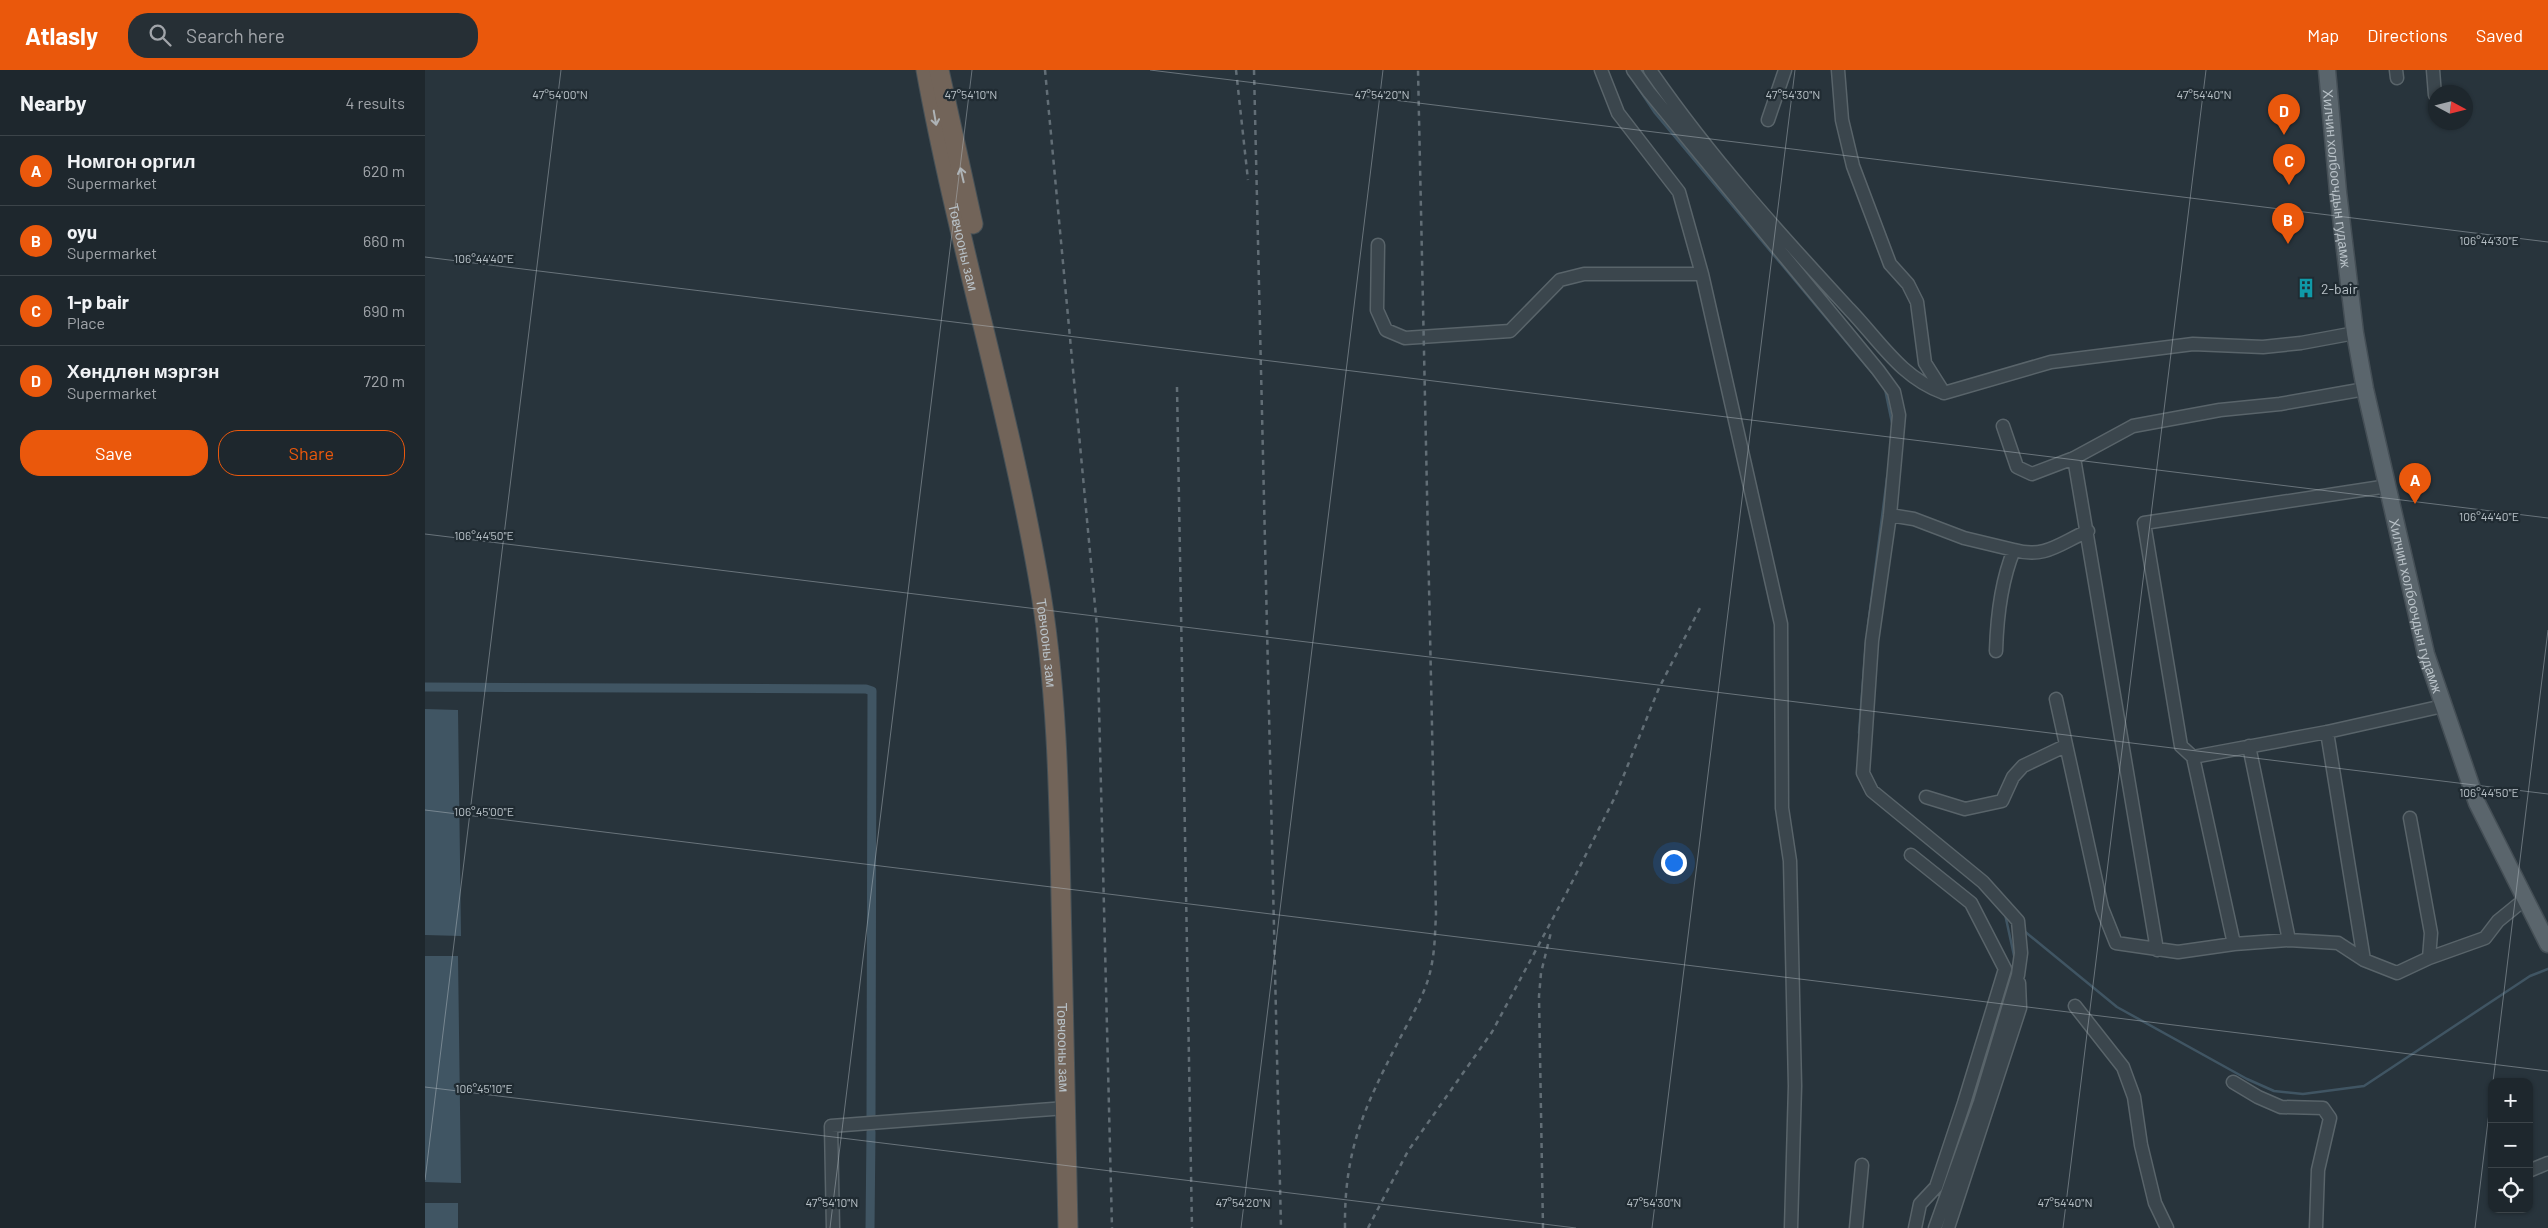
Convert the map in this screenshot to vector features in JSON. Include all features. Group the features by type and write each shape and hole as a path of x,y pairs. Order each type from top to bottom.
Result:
{"highway":[{"name":"Товчооны зам","path":"926,70 937,130 997,380 1038,576 1047,635 1057,751 1068,1228"},
{"name":"Товчооны зам","path":"939,70 1037,511 1050,574 1059,633 1068,732 1071,796 1080,1228"}],"main road":[{"name":"Хилчин холбоочдын гудамж","path":"2327,70 2338,192 2355,333 2365,389 2426,654 2477,803 2548,944"}],"street":[{"path":"1601,70 1618,113 1679,192 1702,274 1781,624 1782,808 1790,860 1795,1086 1791,1228"},
{"path":"1633,70 1894,392 1899,415 1890,514 1872,641 1863,773 1865,781 1872,791 1983,882 2018,921 2021,953 2018,976 1980,1102 1935,1228"},
{"path":"1650,70 1681,114 1762,215 1852,312 1884,350 1924,386 1944,392 2051,362 2193,344 2263,347 2301,344 2355,333"},
{"path":"1768,120 1785,70"},
{"path":"1838,70 1842,120 1853,166 1890,264 1908,284 1917,302 1925,363 1944,392"},
{"path":"2433,70 2434,85"},
{"path":"1378,245 1377,310 1385,330 1405,338 1510,332 1560,280 1585,274 1702,274"},
{"path":"2003,426 2017,468 2032,474 2074,458 2133,426 2220,410 2280,404 2365,389"},
{"path":"2074,458 2088,531 2157,950"},
{"path":"2233,944 2193,757 2181,746 2144,523 2388,486"},
{"path":"1890,514 1914,518 1964,538 2029,554 2045,552 2088,531"},
{"path":"1996,651 1997,619 2008,563 2014,550"},
{"path":"2056,699 2102,908 2116,943 2178,952 2233,944 2289,940 2338,943 2364,960 2397,973 2429,958 2485,938 2498,921 2525,899"},
{"path":"2193,757 2327,732 2443,706"},
{"path":"2327,732 2364,960"},
{"path":"1926,797 1965,809 2002,801 2013,777 2023,766 2065,746"},
{"path":"2249,746 2289,940"},
{"path":"2410,818 2431,933 2429,958"},
{"path":"1911,854 1971,903 2005,969 1936,1187 1921,1204 1915,1228"},
{"path":"1948,1228 2020,1008 2018,976"},
{"path":"2075,1006 2123,1067 2134,1097 2141,1145 2155,1203 2167,1228"},
{"path":"2233,1082 2258,1097 2281,1107 2323,1108 2330,1118 2318,1170 2316,1228"},
{"path":"833,1228 831,1126 1065,1108"},
{"path":"2533,1169 2548,1163"},
{"path":"1856,1228 1862,1166"}],"water":[{"path":"425,709 458,710 461,936 425,935"},
{"path":"425,956 458,956 461,1183 425,1182"},
{"path":"425,1203 458,1203 458,1228 425,1228"}],"waterway":[{"path":"1637,86 1655,113 1874,375"},
{"path":"1885,389 1892,423"},
{"path":"1868,626 1887,478"},
{"path":"1859,733 1866,642"},
{"path":"425,687 866,689 872,691 871,1118"},
{"path":"2005,914 2015,960"},
{"path":"2023,930 2117,1007 2247,1079 2274,1091 2303,1094 2364,1086 2530,976 2548,969"},
{"path":"870,1228 871,1132"}],"railway":[{"path":"1045,70 1097,627 1112,1228"},
{"path":"1236,70 1248,180"},
{"path":"1254,70 1281,1228"},
{"path":"1345,1228 1348,1176 1358,1132 1374,1090 1417,1007 1429,978 1435,941 1436,914 1418,70"},
{"path":"1177,387 1192,1228"},
{"path":"1368,1228 1408,1151 1492,1032 1567,892 1615,797 1659,688 1700,608"},
{"path":"1543,1228 1539,996 1541,973 1551,932"}],"place":[{"name":"Хөндлөн мэргэн","path":"2284,135"},
{"name":"1-p bair","path":"2289,185"},
{"name":"oyu","path":"2288,244"},
{"name":"2-bair","path":"2306,288"},
{"name":"Номгон оргил","path":"2415,504"}]}
